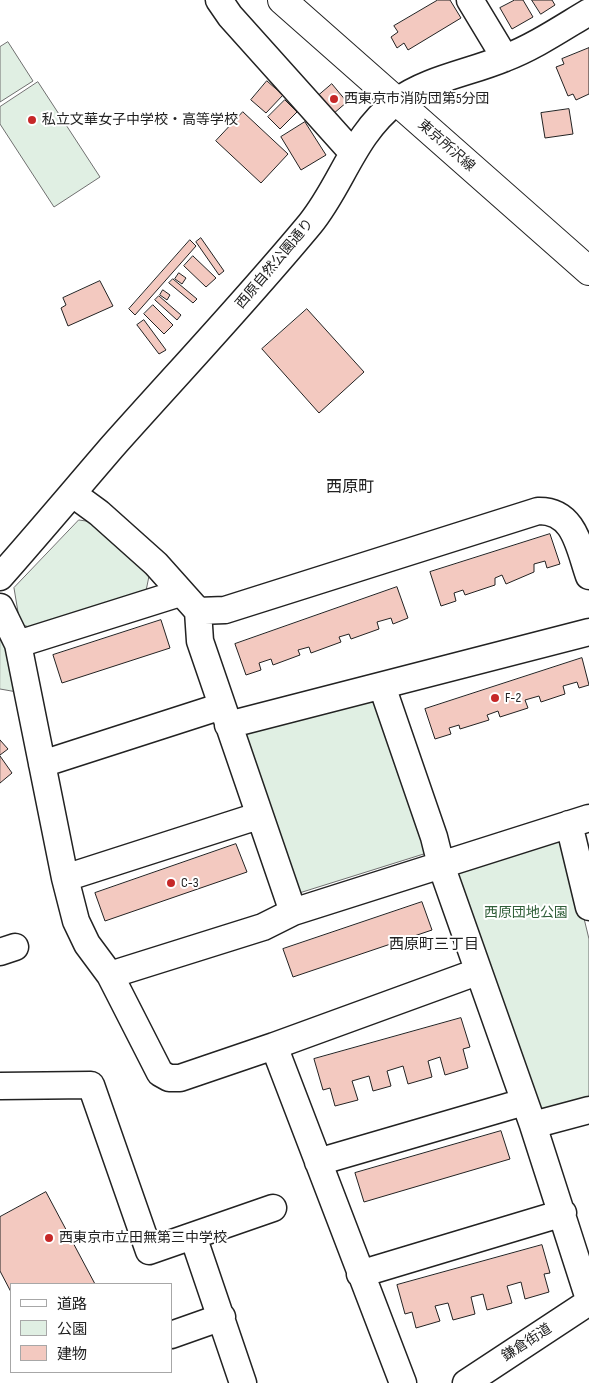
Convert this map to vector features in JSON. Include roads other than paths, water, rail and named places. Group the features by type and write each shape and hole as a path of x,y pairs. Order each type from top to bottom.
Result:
{"main road":[{"name":"東京所沢線","path":"282,0 589,271"}],"street":[{"path":"218,0 230,16 352,152"},
{"path":"470,0 505,58"},
{"name":"西原自然公園通り","path":"0,577 312,222 333,190 352,152 374,123 396,102 424,86 528,48 589,12"},
{"path":"73,494 99,513 156,564 198,611 200,641 292,912"},
{"path":"198,611 225,610 538,511 557,514 572,526 589,576"},
{"path":"18,644 180,593"},
{"path":"0,607 18,644 65,878 76,921 87,944 110,975 160,1073 169,1078 180,1078 478,972"},
{"path":"42,764 225,716 382,686 589,632"},
{"path":"382,686 434,836 440,865 563,1213 589,1301"},
{"path":"65,878 258,816"},
{"path":"110,975 263,927 292,912 579,821 589,907"},
{"path":"274,1046 403,1383"},
{"path":"0,1086 91,1085 149,1251 273,1208"},
{"path":"318,1162 528,1114 589,1110"},
{"path":"360,1274 563,1213"},
{"path":"193,1236 243,1383"},
{"name":"鎌倉街道","path":"466,1383 589,1301"},
{"path":"172,1335 222,1317"}],"place":[{"name":"西東京市消防団第5分団","path":"334,99"},
{"name":"私立文華女子中学校・高等学校","path":"32,120"},
{"name":"F-2","path":"495,698"},
{"name":"C-3","path":"171,883"},
{"name":"西東京市立田無第三中学校","path":"49,1238"}],"district":[{"name":"西原町","path":"350,488"},
{"name":"西原町三丁目","path":"434,945"}],"park label":[{"name":"西原団地公園","path":"526,913"}]}
